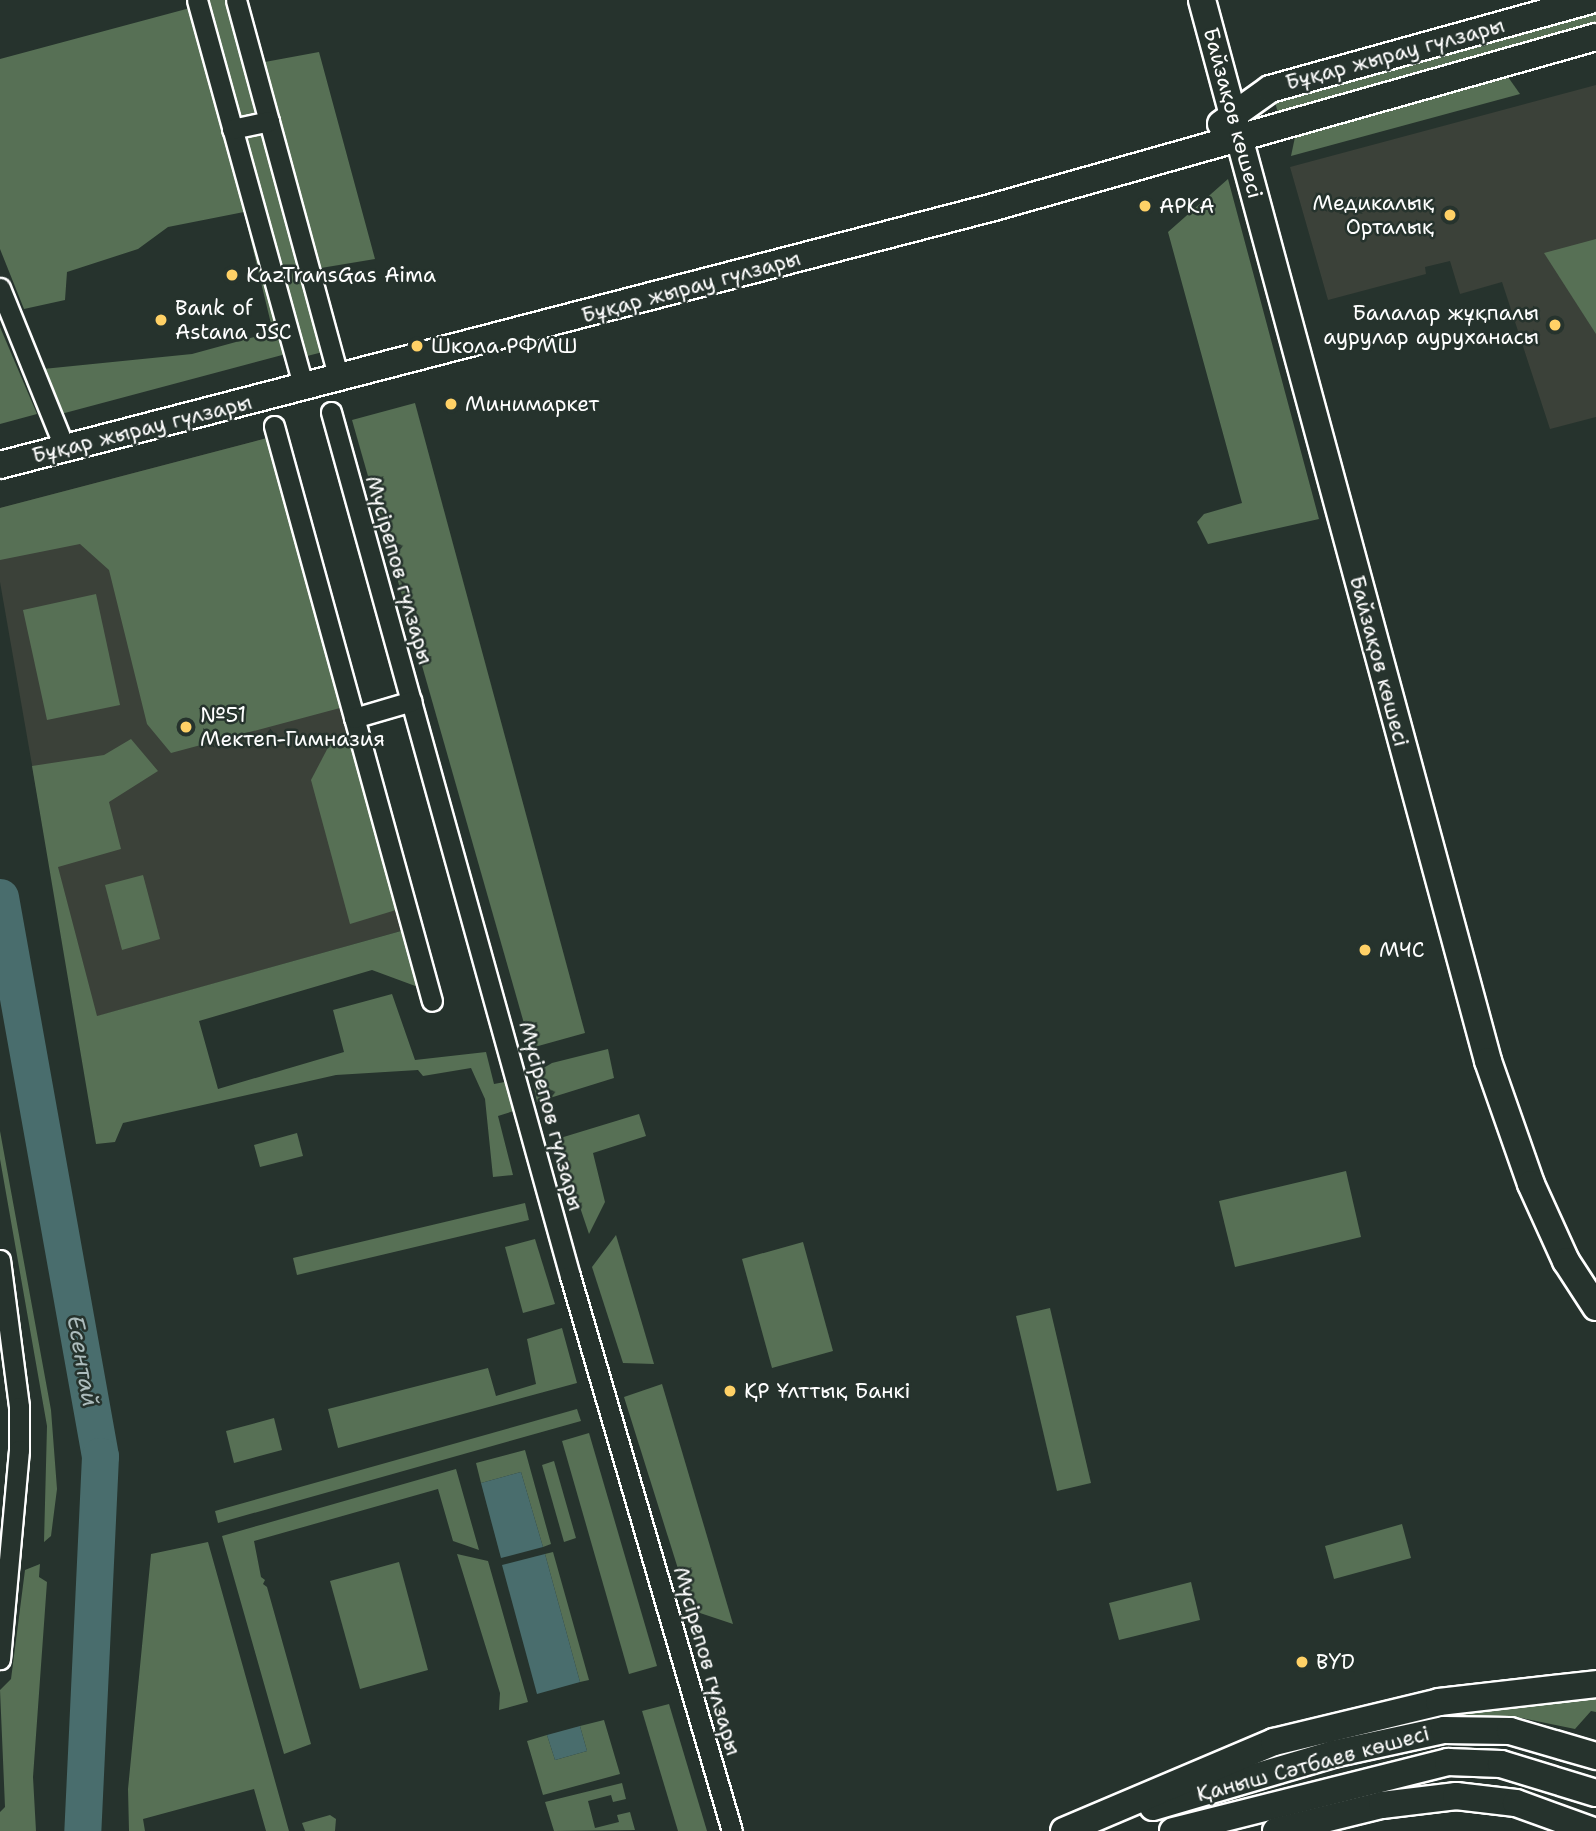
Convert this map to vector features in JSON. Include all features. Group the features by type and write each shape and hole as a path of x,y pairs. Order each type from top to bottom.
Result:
{"street":[{"path":"197,0 304,388"},
{"path":"236,0 339,379"},
{"name":"Байзақов көшесі","path":"1202,0 1488,1060 1531,1184 1566,1261 1596,1307"},
{"name":"Бұқар жырау гүлзары","path":"1237,126 1270,89 1590,0"},
{"name":"Бұқар жырау гүлзары","path":"0,465 339,379 1177,156 1237,126 1596,37"},
{"path":"232,129 269,121"},
{"path":"0,288 65,449"},
{"name":"Мүсірепов гүлзары","path":"331,412 505,1031 570,1276 732,1831"},
{"path":"274,426 432,1001"},
{"path":"354,718 412,701"},
{"path":"0,1259 18,1403 19,1450 0,1658"},
{"path":"1064,1831 1274,1742 1439,1702 1596,1684"},
{"name":"Қаныш Сәтбаев көшесі","path":"1073,1831 1283,1769 1444,1730 1520,1733 1596,1756"},
{"name":"Қаныш Сәтбаев көшесі","path":"1173,1831 1422,1765 1475,1761 1534,1772 1596,1793"},
{"path":"1276,1831 1382,1805 1456,1796 1516,1803 1593,1831"}],"shaded area":[{"name":"Медикалық Орталық","path":"1596,85 1596,417 1550,429 1502,282 1460,294 1450,261 1425,267 1426,274 1328,300 1290,167"},
{"name":"№51 Мектеп-Гимназия","path":"267,438 401,931 77,1022 0,582 0,508"}],"green space":[{"path":"197,0 236,0 254,64 319,52 375,259 309,270 331,350 295,359"},
{"path":"1596,7 1596,28 1279,117 1274,98"},
{"path":"190,8 286,354 61,414 43,369 192,354 273,332 244,212 168,227 138,249 67,272 65,300 24,309 0,249 0,59"},
{"path":"1508,77 1520,94 1291,156 1295,137"},
{"path":"1228,179 1319,519 1208,544 1197,522 1204,514 1242,503 1168,232"},
{"path":"1596,239 1596,334 1544,253"},
{"path":"0,327 37,414 0,424"},
{"path":"415,403 585,1033 531,1048 352,420"},
{"path":"267,438 340,708 171,753 147,724 109,570 80,544 0,560 0,508"},
{"path":"96,594 120,705 47,720 23,610"},
{"path":"348,734 396,910 350,924 311,780 333,738"},
{"path":"131,739 158,771 109,802 121,849 58,867 97,1016 401,931 418,987 372,970 199,1021 218,1089 344,1052 333,1010 392,994 415,1060 486,1052 494,1084 510,1081 517,1110 498,1116 513,1175 493,1177 485,1099 471,1068 423,1076 418,1070 336,1075 123,1123 115,1142 96,1144 32,766 104,755"},
{"path":"143,875 160,939 122,950 105,885"},
{"path":"608,1049 614,1078 537,1102 534,1087 540,1070 552,1063"},
{"path":"639,1114 646,1136 593,1153 605,1202 589,1234 557,1139"},
{"path":"0,1131 51,1410 57,1489 51,1536 44,1542 47,1426 0,1159"},
{"path":"297,1133 303,1156 260,1167 254,1145"},
{"path":"1346,1171 1361,1237 1235,1267 1219,1201"},
{"path":"525,1203 529,1220 297,1275 293,1258"},
{"path":"616,1235 654,1364 623,1363 592,1267"},
{"path":"535,1239 555,1304 523,1313 505,1247"},
{"path":"803,1242 833,1351 772,1368 742,1259"},
{"path":"1050,1308 1091,1483 1057,1491 1016,1316"},
{"path":"562,1328 577,1383 338,1448 328,1409 488,1368 496,1396 536,1384 527,1339"},
{"path":"662,1384 733,1624 691,1610 624,1397"},
{"path":"577,1409 581,1421 218,1523 215,1511"},
{"path":"274,1418 282,1450 234,1463 226,1431"},
{"path":"589,1433 657,1666 629,1674 562,1441"},
{"path":"525,1450 551,1544 543,1547 521,1472 481,1483 476,1463"},
{"path":"554,1461 576,1538 564,1542 542,1465"},
{"path":"456,1469 479,1550 453,1541 438,1489 254,1541 261,1577 265,1580 263,1584 267,1587 311,1744 284,1754 222,1536"},
{"path":"1402,1524 1411,1558 1334,1579 1325,1546"},
{"path":"208,1542 289,1831 266,1831 254,1789 143,1819 145,1831 129,1831 128,1789 151,1554"},
{"path":"553,1552 589,1680 580,1682 545,1554"},
{"path":"457,1554 488,1561 528,1702 499,1710 500,1693"},
{"path":"399,1562 428,1670 360,1689 330,1581"},
{"path":"40,1564 39,1577 47,1582 33,1777 36,1831 0,1831 0,1812 5,1807 0,1690 11,1679 25,1570"},
{"path":"1191,1582 1200,1620 1119,1640 1109,1603"},
{"path":"1596,1693 1596,1712 1591,1711 1575,1729 1522,1718 1449,1717 1475,1708"},
{"path":"669,1704 707,1831 678,1831 642,1711"},
{"path":"604,1720 620,1774 543,1795 527,1741 547,1735 555,1760 587,1751 580,1726"},
{"path":"622,1783 626,1799 613,1802 611,1795 588,1801 595,1828 619,1822 617,1815 630,1812 635,1830 554,1831 545,1802"},
{"path":"330,1815 336,1819 335,1831 305,1831 302,1823"}],"water":[{"path":"521,1472 543,1547 501,1558 481,1483"},
{"path":"545,1554 580,1682 537,1694 502,1565"},
{"path":"580,1726 587,1751 555,1760 547,1735"}],"waterway":[{"name":"Есентай","path":"0,897 100,1456 82,1831"}],"place":[{"name":"АРКА","path":"1145,206"},
{"name":"Медикалық Орталық","path":"1450,215"},
{"name":"KazTransGas Aima","path":"232,275"},
{"name":"Bank of Astana JSC","path":"161,320"},
{"name":"Балалар жұқпалы аурулар ауруханасы","path":"1555,325"},
{"name":"Школа РФМШ","path":"417,346"},
{"name":"Минимаркет","path":"451,404"},
{"name":"№51 Мектеп-Гимназия","path":"186,727"},
{"name":"МЧС","path":"1365,950"},
{"name":"ҚР Ұлттық Банкі","path":"730,1391"},
{"name":"BYD","path":"1302,1662"}]}
